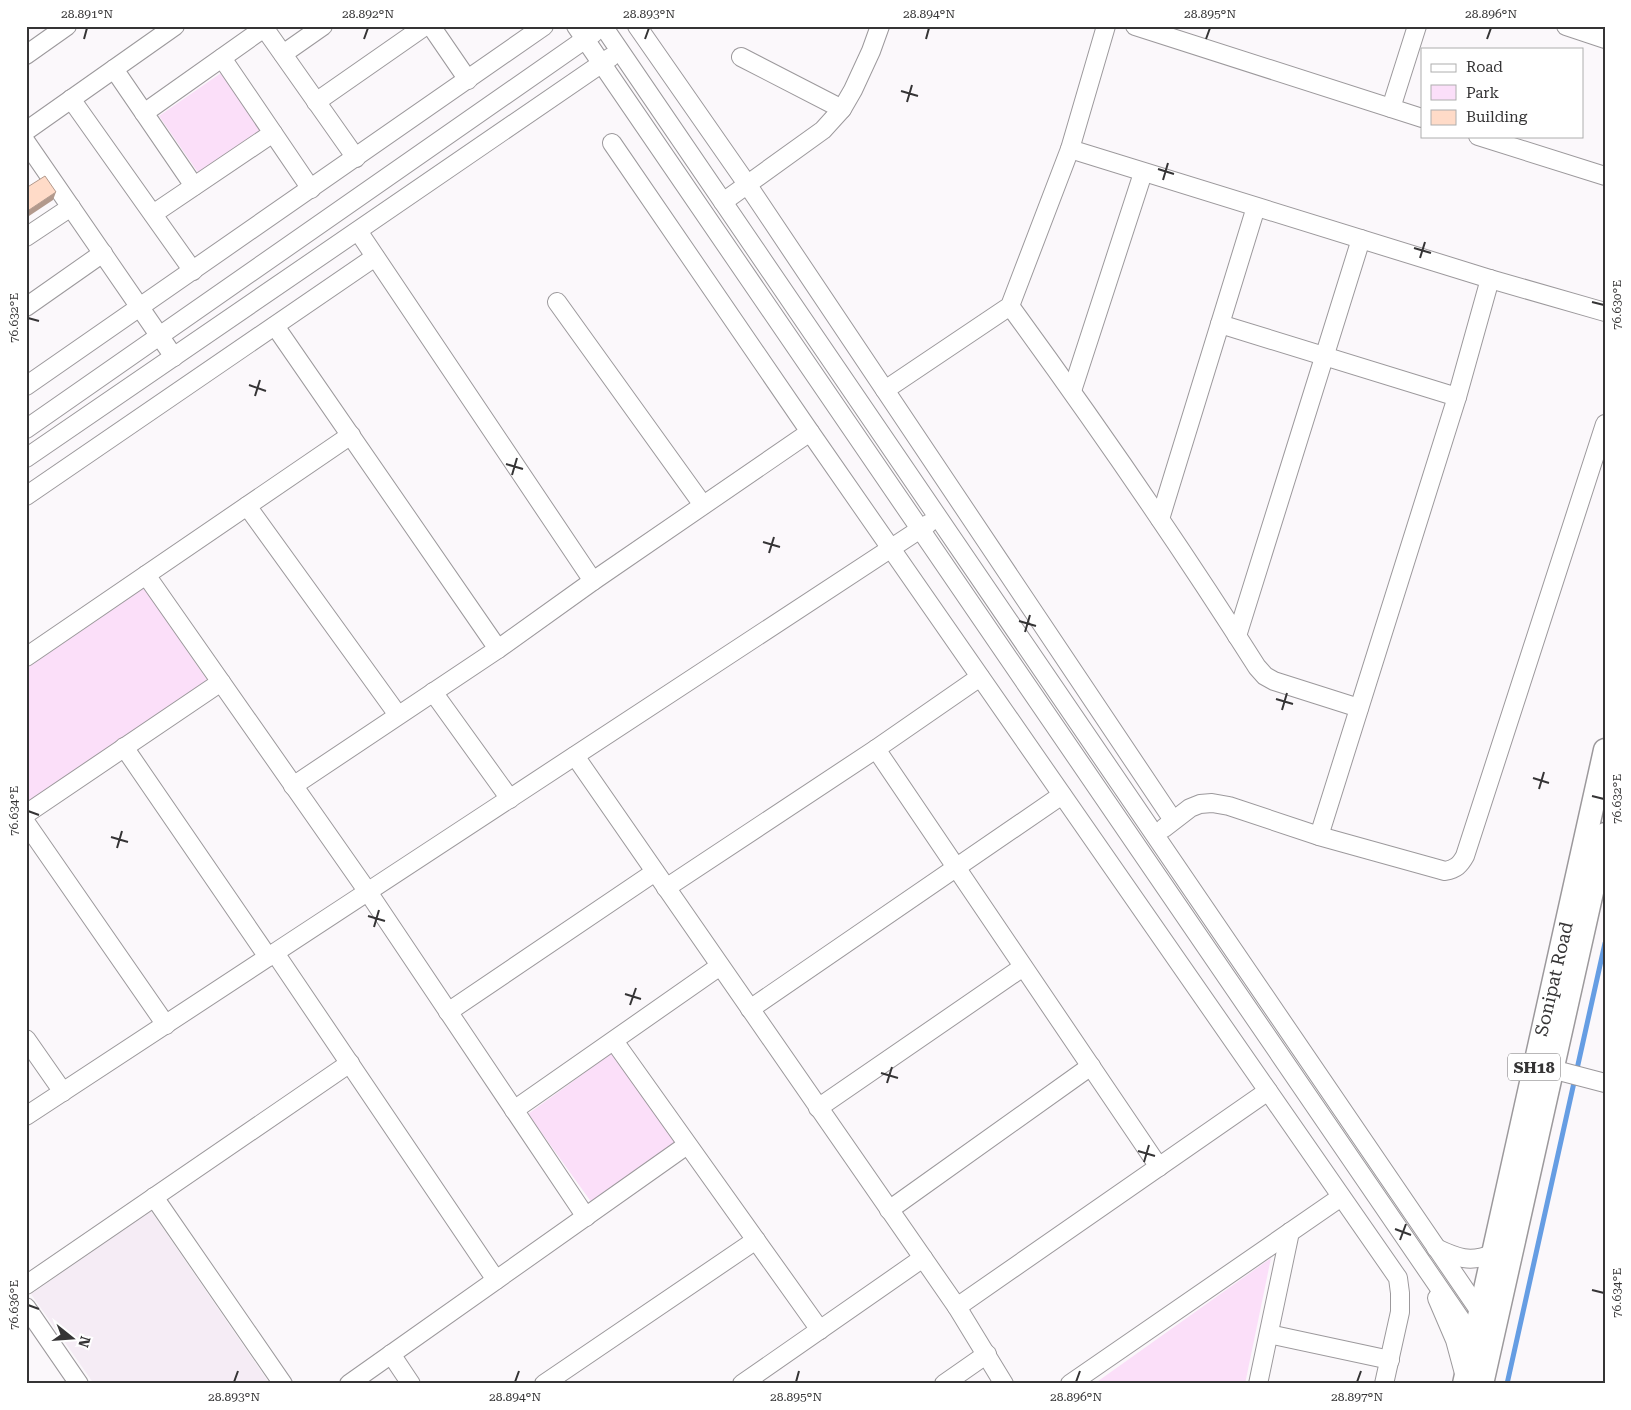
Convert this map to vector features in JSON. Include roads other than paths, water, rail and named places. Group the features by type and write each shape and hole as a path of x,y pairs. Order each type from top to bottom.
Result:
{"main road":[{"name":"Sonipat Road","path":"1470,1382 1488,1359 1480,1311 1492,1254 1560,1071 1605,750"},
{"name":"Sonipat Road","path":"1470,1382 1560,1071 1605,834"}],"street":[{"path":"26,131 175,26"},
{"path":"282,54 323,26"},
{"path":"316,102 425,26"},
{"path":"432,26 468,80"},
{"path":"637,26 747,184 1173,820"},
{"path":"723,202 823,130 842,109 871,51 880,26"},
{"path":"885,390 1010,306 1070,149 1106,26"},
{"path":"1135,26 1421,118"},
{"path":"1391,108 1417,26"},
{"path":"1566,26 1605,38"},
{"path":"144,113 264,27 356,158"},
{"path":"26,429 160,336 581,33 603,27 1480,1311"},
{"path":"26,386 468,80 538,28"},
{"path":"26,55 57,29"},
{"path":"581,33 1422,1263 1484,1335"},
{"path":"26,458 620,51"},
{"path":"741,57 842,109"},
{"path":"222,58 311,189"},
{"path":"114,69 194,186"},
{"path":"72,99 193,271"},
{"path":"153,214 273,133"},
{"path":"1484,138 1605,176"},
{"path":"26,142 174,357"},
{"path":"612,143 890,548 1398,1278 1400,1312 1384,1384"},
{"path":"1070,149 1490,279 1605,312"},
{"path":"1072,391 1143,173"},
{"path":"1160,519 1256,206"},
{"path":"26,237 71,208"},
{"path":"358,231 593,581"},
{"path":"1237,636 1326,357 1361,239"},
{"path":"26,307 102,252"},
{"path":"26,496 375,257"},
{"path":"1319,836 1457,397 1490,279"},
{"path":"557,302 703,505"},
{"path":"1010,306 1072,391 1190,562 1257,667 1265,676 1274,681 1359,708"},
{"path":"1220,324 1457,397"},
{"path":"275,326 498,648"},
{"path":"1154,835 1190,808 1200,804 1212,803 1229,806 1319,836 1446,871 1455,869 1461,863 1468,846 1605,424"},
{"path":"293,786 498,648 810,432"},
{"path":"26,657 351,435"},
{"path":"247,506 398,715"},
{"path":"26,1116 938,518"},
{"path":"146,575 368,892 586,1217"},
{"path":"666,888 876,749 980,677"},
{"path":"26,814 221,682"},
{"path":"432,692 510,799"},
{"path":"124,748 350,1063 496,1280"},
{"path":"876,749 1159,1167"},
{"path":"575,756 957,1307 1004,1384"},
{"path":"750,1009 1062,795"},
{"path":"26,823 166,1024"},
{"path":"448,1012 655,872"},
{"path":"514,1110 720,966"},
{"path":"818,1108 1023,967"},
{"path":"26,1039 63,1092"},
{"path":"614,1041 820,1330"},
{"path":"26,1284 350,1063"},
{"path":"889,1210 1091,1066"},
{"path":"1560,1071 1605,1083"},
{"path":"957,1307 1268,1091"},
{"path":"349,1384 687,1145"},
{"path":"1070,1384 1341,1196"},
{"path":"154,1197 283,1384"},
{"path":"1258,1384 1290,1232"},
{"path":"545,1383 756,1240"},
{"path":"1436,1248 1456,1257 1480,1259 1492,1254"},
{"path":"742,1384 923,1258"},
{"path":"1398,1278 1422,1263"},
{"path":"1422,1263 1455,1340 1470,1382"},
{"path":"26,1307 79,1384"},
{"path":"1269,1334 1390,1360"},
{"path":"391,1354 411,1384"},
{"path":"944,1384 987,1354"}],"waterway":[{"path":"1507,1384 1605,943"}]}
